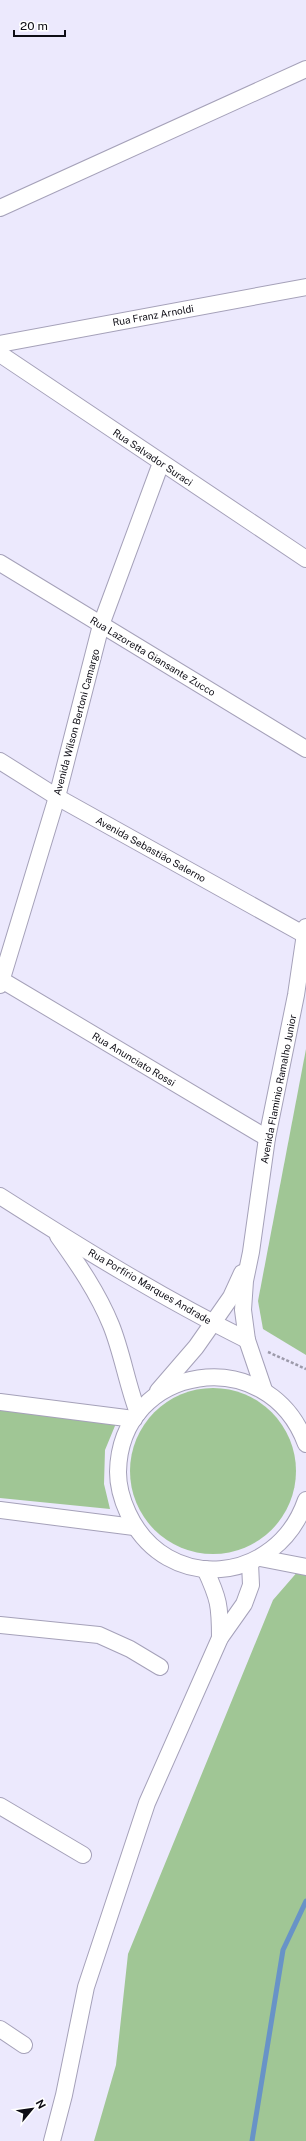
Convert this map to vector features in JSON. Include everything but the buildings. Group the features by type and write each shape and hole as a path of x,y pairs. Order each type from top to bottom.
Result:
{"street":[{"path":"0,208 306,69"},
{"name":"Rua Franz Arnoldi","path":"0,344 306,287"},
{"name":"Rua Salvador Suraci","path":"0,354 306,559"},
{"name":"Avenida Wilson Bertoni Camargo","path":"0,982 57,797 101,625 161,463"},
{"name":"Rua Lazoretta Giansante Zucco","path":"0,564 306,749"},
{"name":"Avenida Sebastião Salerno","path":"0,761 57,797 305,931"},
{"name":"Avenida Flaminio Ramalho Junior","path":"264,1390 247,1340 244,1303 245,1280 251,1252 267,1138 296,995 305,931"},
{"name":"Rua Anunciato Rossi","path":"0,982 267,1138"},
{"name":"Rua Porfírio Marques Andrade","path":"0,1196 55,1231 213,1323 247,1340"},
{"name":"Rua Porfírio Marques Andrade","path":"55,1231 90,1284 112,1326 136,1416"},
{"name":"Avenida Flaminio Ramalho Junior","path":"151,1400 196,1348 231,1297 251,1252"},
{"path":"306,1444 294,1420 280,1403 264,1390 245,1382 225,1377 206,1377 186,1381 167,1388 151,1400 136,1416 122,1444 118,1472 122,1500 134,1527 154,1548 178,1562 206,1569 228,1568 255,1560 284,1540 303,1519 306,1500"},
{"path":"0,1402 136,1416"},
{"path":"0,1510 134,1527"},
{"path":"255,1560 306,1567"},
{"path":"52,2141 88,1980 147,1803 220,1638 244,1604 251,1585 255,1560"},
{"path":"206,1569 217,1593 220,1608 220,1638"},
{"path":"0,1625 99,1635 130,1649 160,1668"},
{"path":"0,1806 83,1855"},
{"path":"0,2029 24,2045"}],"path":[{"path":"247,1340 275,1356 306,1369"}],"green space":[{"path":"306,1049 306,1355 263,1329 258,1301"},
{"path":"205,1388 221,1388 245,1394 272,1412 290,1439 295,1455 295,1487 290,1503 272,1530 259,1540 237,1551 221,1554 205,1554 181,1548 160,1535 149,1524 136,1503 133,1495 130,1479 130,1463 136,1439 149,1418 160,1407 181,1394 189,1391"},
{"path":"0,1408 117,1421 105,1450 104,1484 110,1509 0,1498"},
{"path":"306,1562 306,2141 94,2141 116,2065 128,1954 273,1600"}],"waterway":[{"path":"252,2141 283,1950 306,1901"}]}
